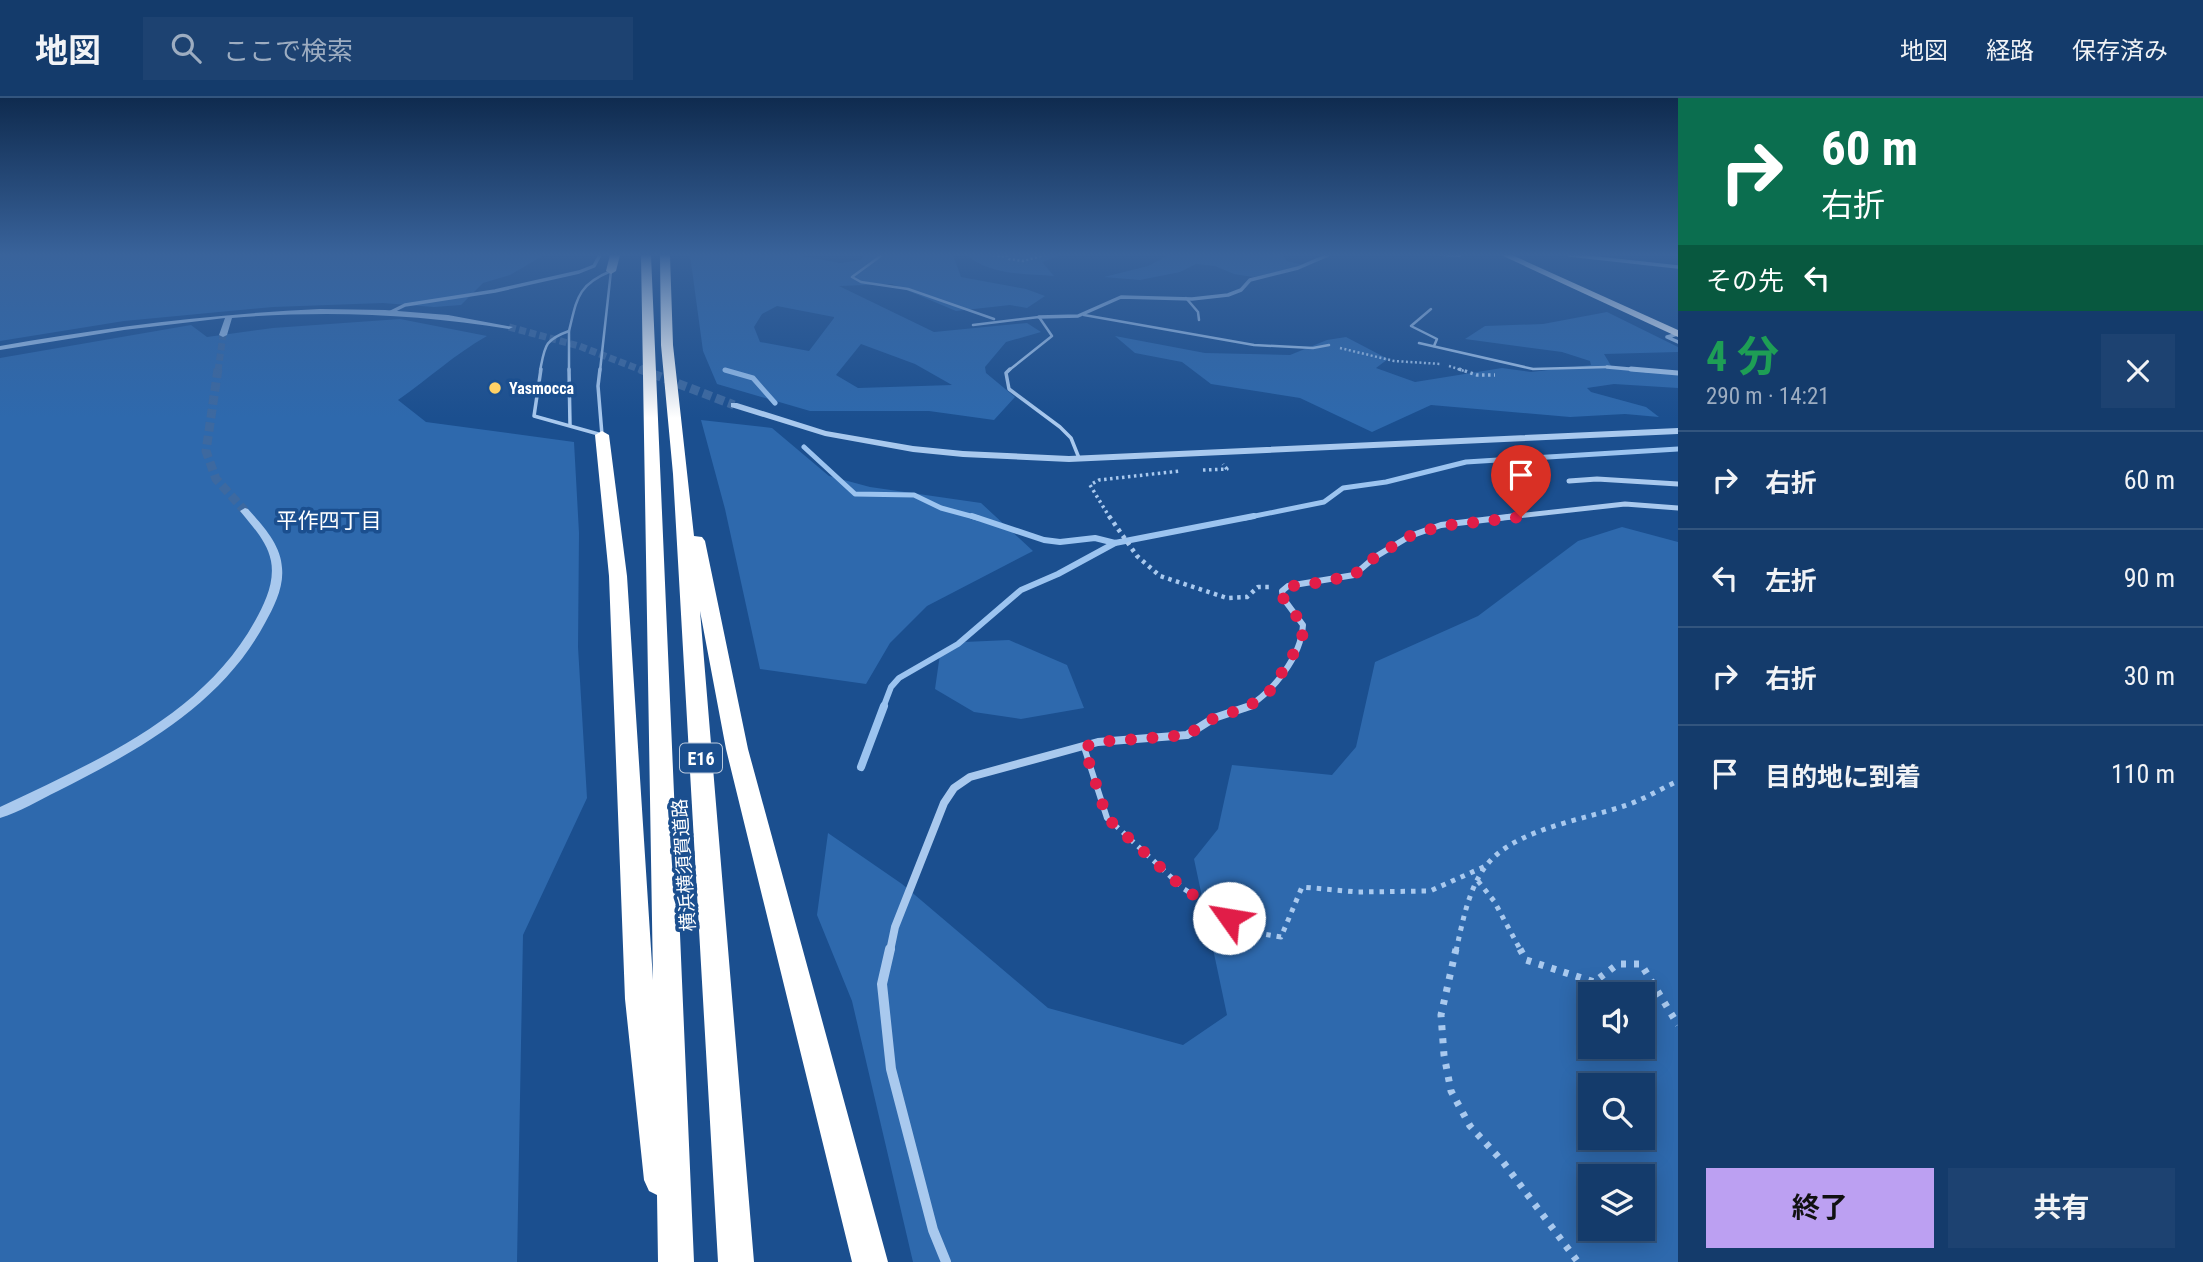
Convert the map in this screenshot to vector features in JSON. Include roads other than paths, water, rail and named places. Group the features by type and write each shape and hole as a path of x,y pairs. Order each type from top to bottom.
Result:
{"highway":[{"name":"横浜横須賀道路","path":"647,309 673,1262"},
{"name":"横浜横須賀道路","path":"666,309 667,345 681,474 736,1262"},
{"path":"602,435 618,576 640,999 673,1262"},
{"path":"681,474 707,588 737,749 870,1262"}],"main road":[{"path":"1624,309 1678,334"},
{"path":"1641,309 1678,326"}],"street":[{"path":"389,313 399,309"},
{"path":"1039,317 1084,315 1092,309"},
{"path":"0,348 144,325 330,311 448,317 509,327"},
{"path":"223,335 229,318"},
{"path":"1678,334 1667,337 1678,342"},
{"path":"1607,367 1678,373"},
{"path":"734,405 825,433 913,449 963,454 1079,458 1678,431"},
{"path":"1569,481 1678,484"},
{"path":"946,1262 933,1230 891,1069 882,984 895,927 944,803 954,788 970,777 1098,742 1187,735 1214,718 1248,707 1271,690 1302,640 1303,625 1283,598 1282,591 1285,588 1354,575 1375,557 1410,536 1441,526 1625,505 1678,508"},
{"path":"0,813 136,742 184,710 229,667 258,629 277,584 276,562 270,542 245,510"}],"lane":[{"path":"570,425 569,331 575,309"},
{"path":"569,331 553,337 545,346 533,408 534,416 602,435 598,387 607,309"},
{"path":"966,309 997,320"},
{"path":"1196,309 1199,320"},
{"path":"1431,309 1411,326 1437,339 1434,346"},
{"path":"1084,315 1254,345 1313,348 1329,345"},
{"path":"973,325 1039,317 1052,336 1006,373 1009,388 1060,427 1071,439 1079,458"},
{"path":"1419,343 1533,369 1607,367"},
{"path":"1084,747 1107,818"}],"waterway":[{"path":"728,371 725,370 753,378 775,403"},
{"path":"804,447 855,494 914,495 941,508 978,518"},
{"path":"1245,518 1324,502 1343,488 1386,482 1466,462 1678,449"},
{"path":"972,516 978,518"},
{"path":"1115,543 1254,516"},
{"path":"978,518 1044,540 1060,542 1095,538 1115,543"},
{"path":"883,708 891,687 899,678 958,644 1021,590 1058,574 1115,543"},
{"path":"861,767 884,706"}],"tunnel":[{"path":"509,327 579,346 644,371"},
{"path":"218,371 223,335"},
{"path":"218,369 206,451 216,479 245,511"},
{"path":"640,369 734,405"}],"place":[{"name":"Yasmocca","path":"495,388"}],"district":[{"name":"平作四丁目","path":"329,521"}]}
